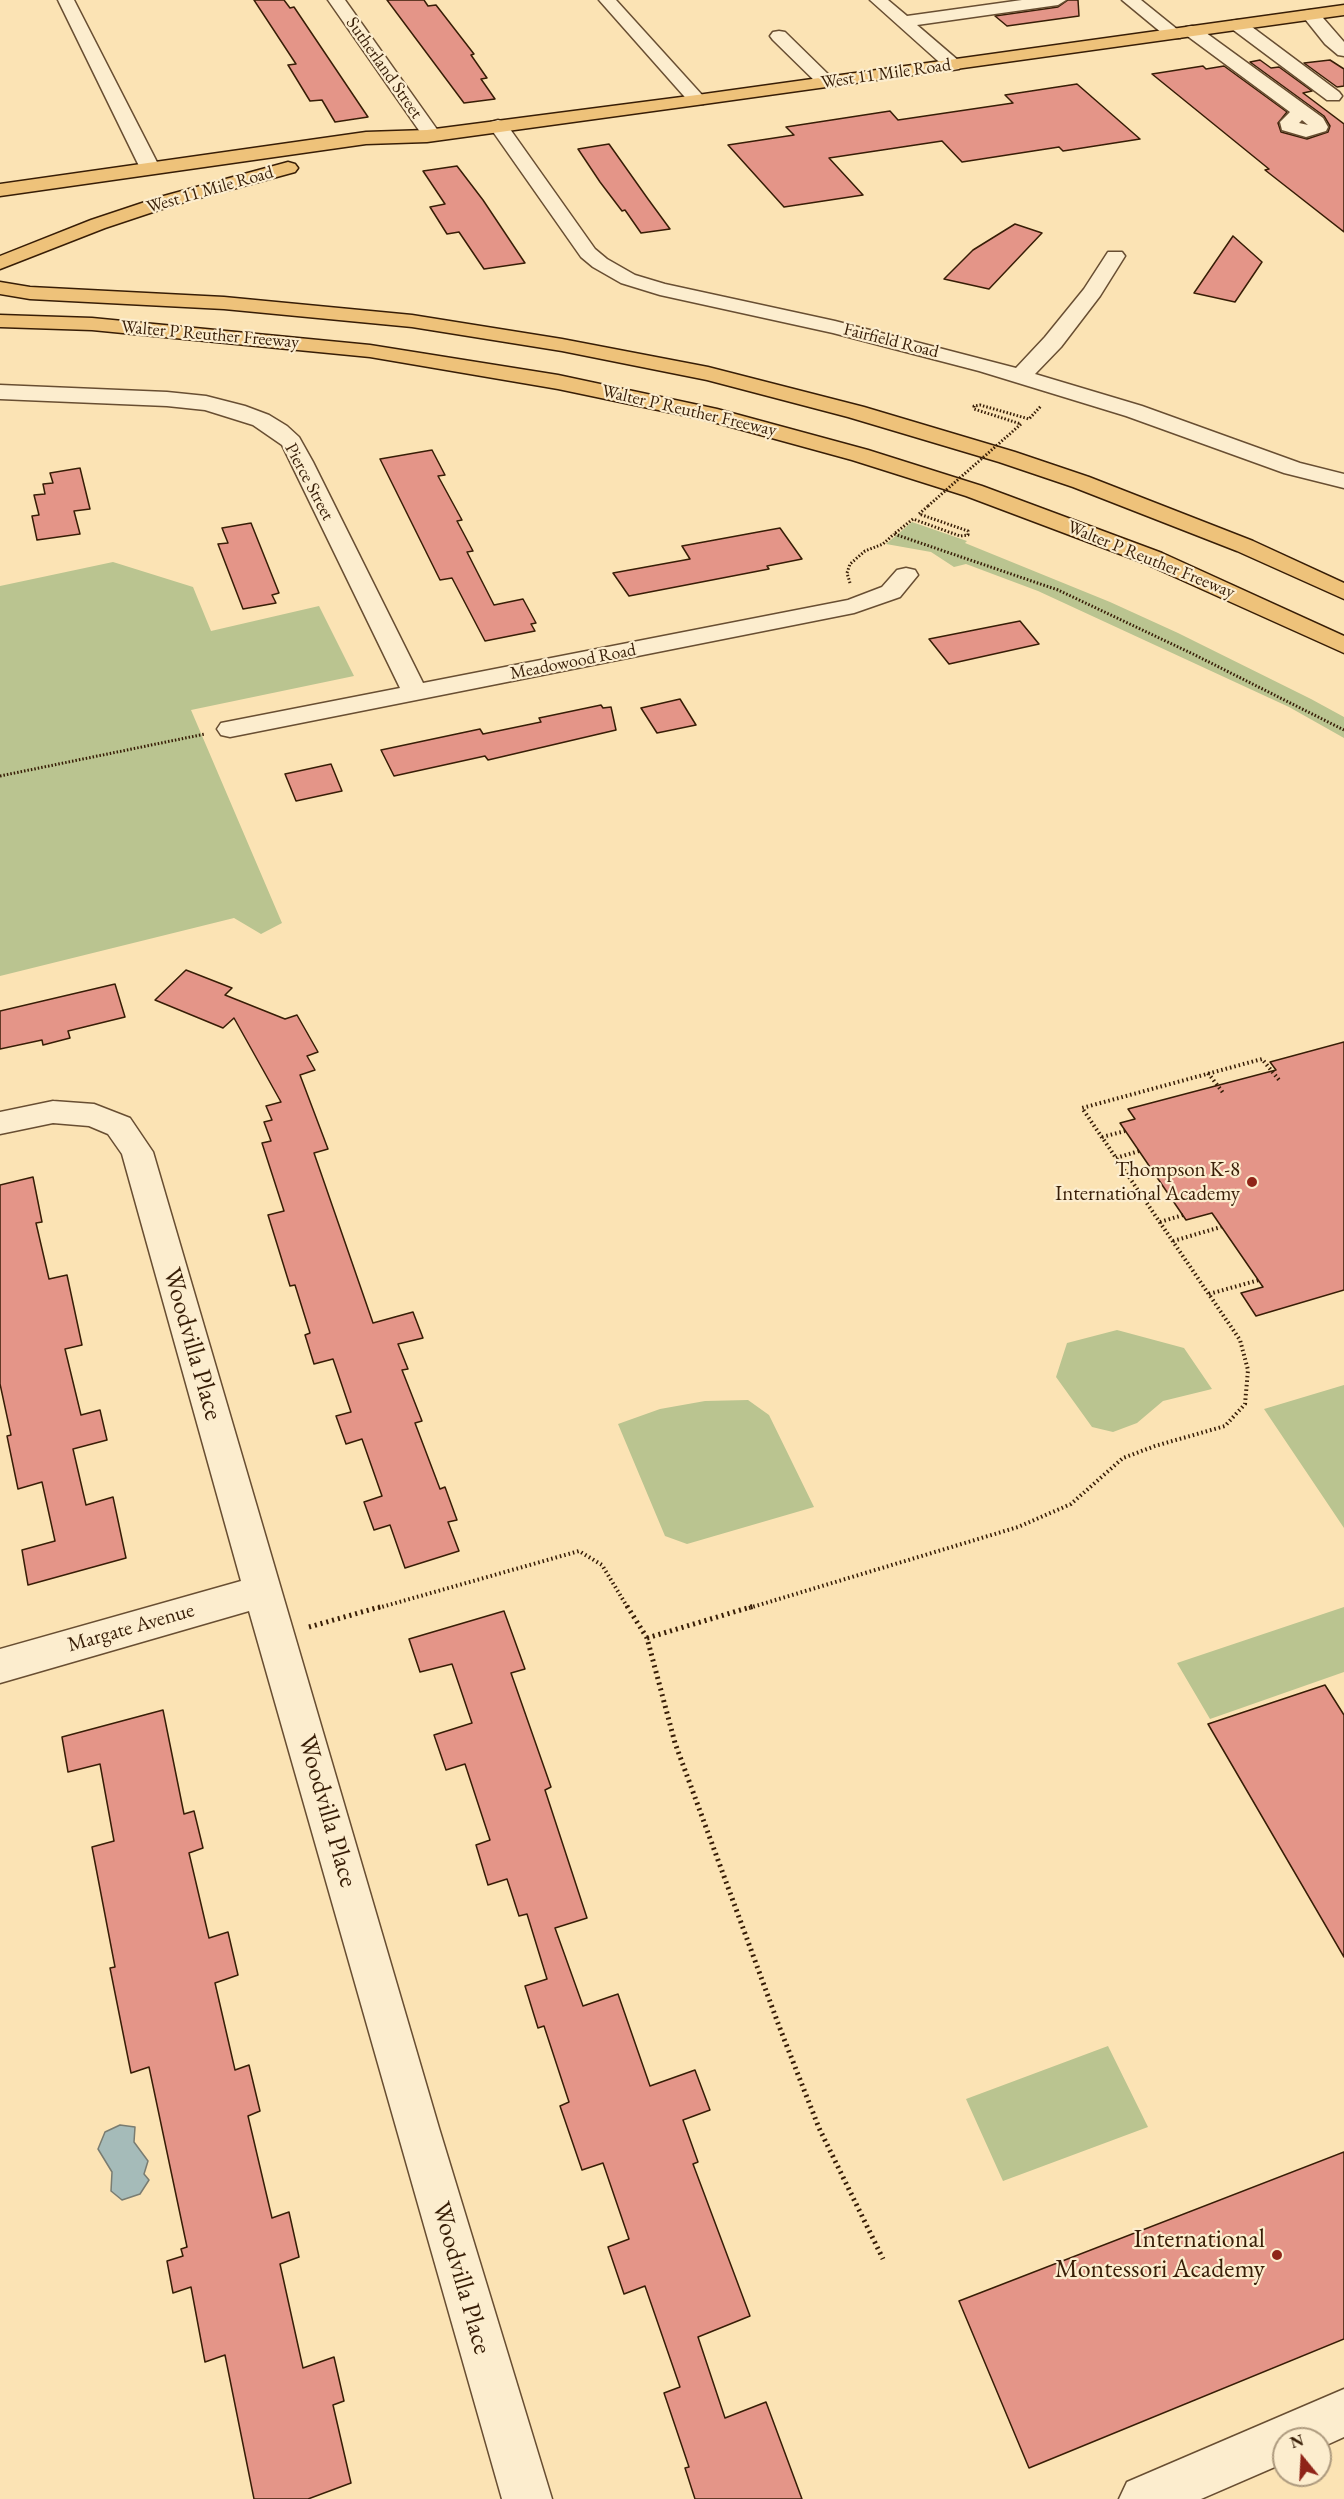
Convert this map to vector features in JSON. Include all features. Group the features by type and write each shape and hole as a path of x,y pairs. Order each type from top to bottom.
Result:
{"main road":[{"name":"West 11 Mile Road","path":"0,190 366,138 429,135 697,100 1344,10"},
{"name":"West 11 Mile Road","path":"11,259 171,199 266,173 375,150 429,135"},
{"path":"171,199 151,196 143,189 143,185 148,180 167,172 282,150"},
{"path":"11,259 84,220 91,212 89,201 66,187 45,183"},
{"name":"Walter P Reuther Freeway","path":"0,288 30,293 224,303 412,321 562,345 708,374 856,412 1007,457 1081,482 1245,546 1344,592"},
{"name":"Walter P Reuther Freeway","path":"0,321 103,325 370,351 558,382 709,414 849,452 974,491 1153,558 1344,645"}],"street":[{"path":"66,0 150,168"},
{"name":"Sutherland Street","path":"336,0 429,135"},
{"path":"607,0 697,100"},
{"path":"878,0 953,65"},
{"path":"903,22 1058,0"},
{"path":"1130,0 1301,112"},
{"path":"1311,15 1331,40 1344,51"},
{"path":"1238,25 1333,96"},
{"path":"779,36 826,82"},
{"name":"Fairfield Road","path":"498,126 588,253 600,263 628,279 660,289 835,327 1021,376 1134,411 1292,468 1344,481"},
{"path":"1021,376 1053,342 1093,292 1115,256"},
{"name":"Pierce Street","path":"0,392 167,399 206,404 237,411 261,420 279,431 291,442 302,462 415,693"},
{"name":"Meadowood Road","path":"230,729 854,606 891,592 906,575"},
{"name":"Woodvilla Place","path":"0,1123 53,1112 94,1115 119,1126 137,1152 417,2128 527,2499"},
{"name":"Margate Avenue","path":"0,1666 262,1591"},
{"path":"1144,2499 1344,2413"}],"path":[{"path":"850,589 846,573 850,564 865,551 883,544 913,519 960,536 968,535 968,531 918,514 1021,424 974,410 974,406 980,405 1029,419 1045,403"},
{"path":"894,534 1058,590 1193,654 1344,730"},
{"path":"0,776 230,729"},
{"path":"646,1638 1018,1527 1071,1504 1123,1458 1155,1446 1225,1426 1245,1404 1248,1370 1240,1340 1082,1108 1262,1059 1279,1080"},
{"path":"1208,1073 1224,1094"},
{"path":"1102,1137 1125,1131"},
{"path":"1116,1158 1139,1151"},
{"path":"1160,1222 1183,1215"},
{"path":"1173,1241 1221,1227"},
{"path":"1209,1294 1258,1280"},
{"path":"306,1628 579,1551 602,1565 646,1638 675,1743 779,2026 819,2128 883,2259"}],"green space":[{"path":"912,522 967,541 965,543 1110,602 1311,699 1344,717 1344,738 1289,707 1038,591 966,564 954,567 931,552 886,544"},
{"path":"113,562 193,587 211,631 319,606 354,676 191,710 282,923 261,934 234,918 0,976 0,586"},
{"path":"1117,1330 1184,1348 1212,1389 1163,1401 1137,1423 1113,1432 1092,1427 1056,1377 1067,1343"},
{"path":"1344,1385 1344,1528 1264,1409"},
{"path":"748,1400 769,1415 814,1507 687,1544 665,1536 618,1424 660,1409 705,1401"},
{"path":"1344,1607 1344,1672 1210,1719 1177,1663"},
{"path":"1108,2046 1148,2127 1003,2181 966,2099"}],"water":[{"path":"120,2125 135,2127 134,2142 148,2161 144,2174 149,2180 140,2194 122,2200 111,2191 112,2172 98,2149 105,2132"}],"building":[{"path":"254,0 284,0 290,8 294,7 368,117 335,122 322,100 310,101 288,65 296,64"},
{"path":"387,0 424,0 428,6 436,5 474,54 471,55 487,78 481,79 495,99 464,103"},
{"path":"1068,0 1078,0 1079,16 1007,26 995,16 1058,7"},
{"path":"1260,60 1271,68 1279,67 1312,91 1303,93 1344,124 1344,232 1265,170 1269,169 1152,74 1203,66 1206,69 1224,66 1287,112 1278,123 1281,132 1307,139 1328,132 1330,126 1324,116 1250,62"},
{"path":"1330,60 1344,69 1344,86 1337,87 1304,63"},
{"path":"1077,84 1140,139 1063,151 1059,147 962,162 942,141 829,158 863,195 784,207 728,145 794,135 786,127 890,111 898,120 1013,103 1005,95"},
{"path":"609,144 670,229 641,233 625,210 622,211 600,182 578,149"},
{"path":"457,166 525,263 484,269 459,232 447,234 430,207 445,204 423,171"},
{"path":"1015,224 1042,233 989,289 944,279 973,250"},
{"path":"1233,236 1262,262 1235,302 1194,293"},
{"path":"432,450 445,475 438,476 462,520 457,521 473,551 467,552 494,605 523,599 536,623 531,624 535,631 485,641 452,578 440,580 380,459"},
{"path":"80,468 90,509 74,511 80,534 37,540 32,516 39,515 34,495 45,494 43,484 53,483 50,473"},
{"path":"251,523 279,593 272,595 276,603 243,609 218,544 228,543 222,528"},
{"path":"780,528 802,559 767,566 769,569 629,596 613,573 690,559 682,546"},
{"path":"1020,621 1039,644 949,664 929,639"},
{"path":"680,699 696,725 657,733 641,708"},
{"path":"601,705 603,708 611,707 616,730 488,760 485,756 394,776 381,750 480,729 483,734 541,722 539,718"},
{"path":"331,764 342,791 296,801 285,774"},
{"path":"186,970 232,988 225,995 285,1019 297,1015 318,1052 307,1056 315,1070 300,1075 328,1149 314,1153 373,1323 413,1312 423,1338 398,1344 408,1369 402,1370 422,1421 415,1423 440,1489 445,1487 457,1520 448,1522 459,1551 405,1568 390,1525 374,1530 364,1502 382,1496 362,1439 346,1444 336,1416 351,1412 333,1359 314,1364 305,1335 310,1333 295,1285 290,1286 268,1215 284,1211 262,1143 271,1141 264,1122 272,1120 266,1106 281,1102 234,1018 223,1028 155,1000"},
{"path":"115,984 125,1017 68,1031 70,1038 43,1045 42,1040 0,1049 0,1011"},
{"name":"Thompson K-8 International Academy","path":"1344,1042 1344,1290 1256,1316 1241,1293 1263,1287 1212,1213 1186,1220 1120,1123 1135,1119 1128,1109 1276,1070 1270,1062"},
{"path":"33,1177 42,1222 36,1223 49,1279 67,1275 82,1345 65,1349 81,1415 100,1410 107,1440 73,1449 86,1505 113,1497 126,1558 28,1585 22,1550 55,1541 42,1482 18,1489 7,1436 11,1435 0,1384 0,1185"},
{"path":"504,1611 525,1669 511,1673 551,1787 545,1790 587,1918 555,1928 583,2006 618,1994 650,2086 695,2070 710,2110 683,2120 698,2162 693,2164 750,2316 698,2337 725,2418 766,2402 802,2499 695,2499 685,2468 689,2467 664,2393 680,2387 645,2286 624,2294 608,2247 629,2239 603,2163 582,2170 560,2106 569,2102 544,2026 538,2028 525,1986 547,1979 527,1914 519,1916 507,1879 488,1885 476,1845 490,1840 465,1764 446,1770 434,1735 472,1723 452,1664 420,1672 409,1639"},
{"path":"1325,1685 1344,1715 1344,1957 1208,1724"},
{"path":"163,1710 184,1814 194,1811 203,1848 189,1853 209,1938 228,1932 238,1975 215,1983 235,2070 249,2065 260,2111 248,2116 272,2218 289,2212 299,2257 280,2264 303,2368 334,2357 344,2401 333,2405 351,2483 308,2499 254,2499 225,2355 205,2362 191,2287 173,2293 167,2261 183,2256 181,2249 187,2247 149,2067 131,2073 110,1968 115,1967 92,1847 114,1841 100,1764 68,1772 62,1737"},
{"path":"1344,2152 1344,2339 1029,2468 959,2301"}],"place":[{"name":"Thompson K-8 International Academy","path":"1252,1182"},
{"name":"International Montessori Academy","path":"1277,2255"}]}
